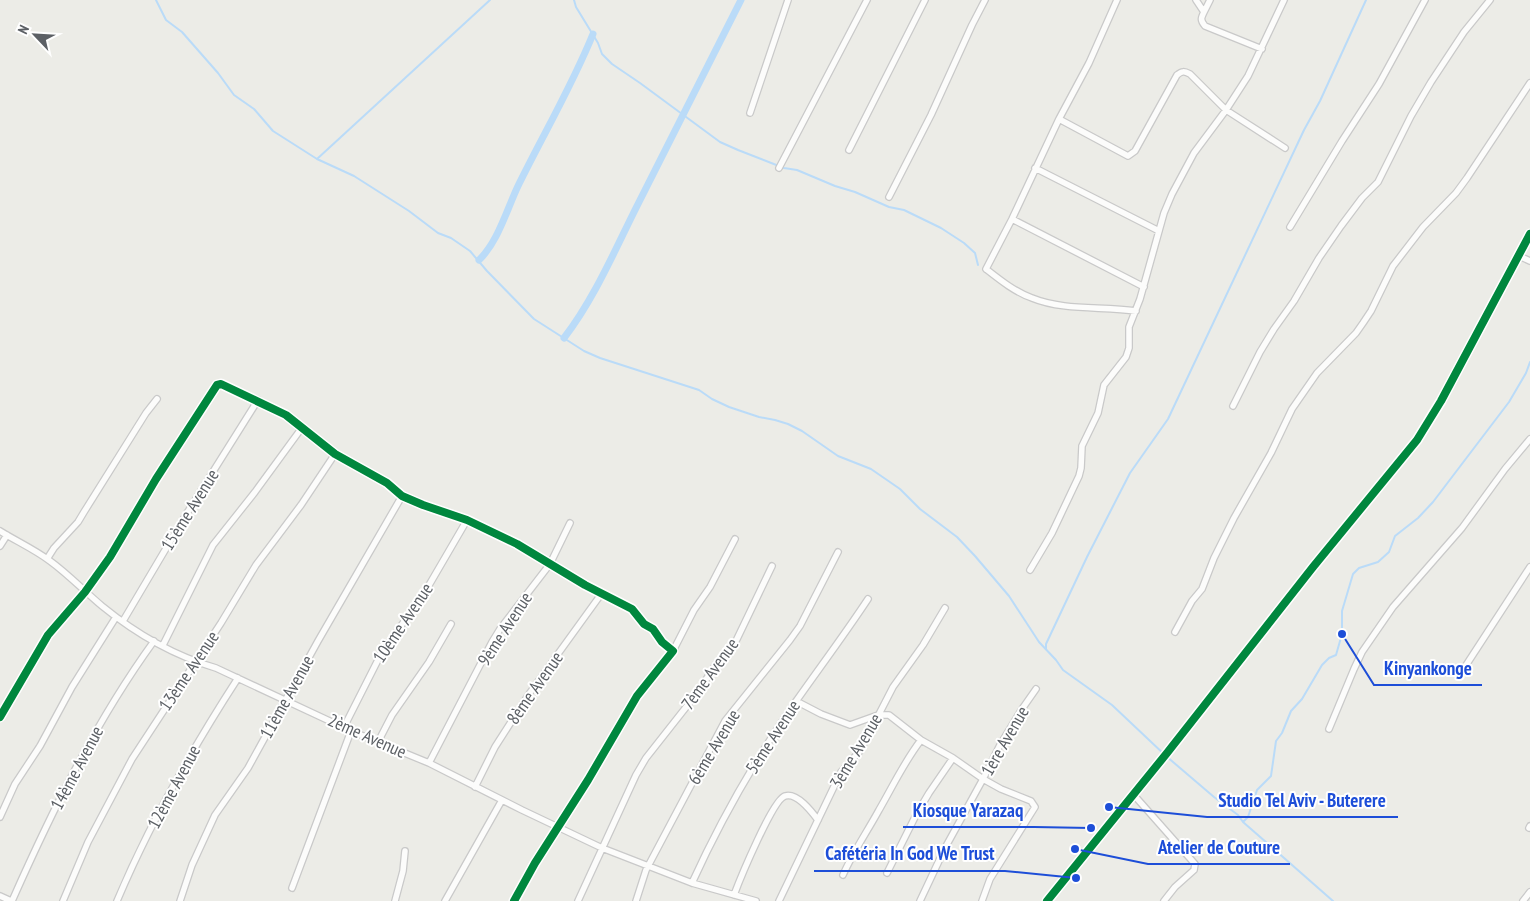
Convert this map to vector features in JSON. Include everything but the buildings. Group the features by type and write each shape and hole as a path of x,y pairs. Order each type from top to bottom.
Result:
{"street":[{"path":"750,113 788,0"},
{"path":"780,166 867,0"},
{"path":"849,150 925,0"},
{"path":"889,197 931,115 985,0"},
{"path":"1117,0 1089,63 1059,119 986,269 1020,292 1054,304 1136,311"},
{"path":"1196,0 1204,12"},
{"path":"1210,0 1201,18 1202,22 1210,29 1262,49"},
{"path":"1030,570 1052,533 1079,476 1082,446 1098,413 1104,385 1126,357 1129,348 1129,327 1144,287 1164,213 1172,194 1194,153 1243,85 1284,0"},
{"path":"1290,227 1306,198 1383,78 1425,0"},
{"path":"1233,406 1260,352 1274,329 1341,226 1362,198 1378,182 1402,132 1426,90 1464,32 1490,0"},
{"path":"1059,119 1128,156 1132,155 1177,75 1185,71 1226,110 1285,148"},
{"path":"1175,632 1192,602 1202,589 1214,558 1234,518 1271,453 1292,409 1317,373 1356,333 1371,311 1393,266 1423,227 1468,178 1530,83"},
{"path":"1035,168 1159,231"},
{"path":"1012,219 1144,287"},
{"path":"1047,901 1162,760 1428,424 1530,234"},
{"path":"1519,256 1530,262"},
{"path":"0,717 48,635 85,592 120,542 156,479 217,385 221,384 286,415 335,454 387,483 402,496 468,520 524,548 632,609 644,624 653,629 662,642 673,651"},
{"path":"47,559 81,517 146,413 157,399"},
{"name":"15ème Avenue","path":"122,621 258,400"},
{"path":"163,645 213,545 302,429"},
{"path":"1330,729 1362,652 1393,607 1462,528 1505,469 1530,439"},
{"name":"13ème Avenue","path":"64,901 88,842 132,759 221,623 256,565 301,505 335,454"},
{"name":"11ème Avenue","path":"180,901 192,865 215,815 248,768 343,596 402,496"},
{"name":"10ème Avenue","path":"344,727 381,654 420,598 468,520"},
{"name":"9ème Avenue","path":"429,763 500,629 550,564 570,523"},
{"name":"2ème Avenue","path":"0,531 47,559 116,617 154,641 195,662 216,668 316,713 351,731 429,763 602,848 692,883 756,901"},
{"path":"0,546 7,535"},
{"path":"514,901 557,827 588,780 636,696 673,651 735,539"},
{"name":"6ème Avenue","path":"636,901 648,866 726,721 800,626 838,552"},
{"name":"7ème Avenue","path":"602,848 636,775 646,758 698,692 716,664 736,641 772,566"},
{"path":"1459,676 1530,567"},
{"name":"8ème Avenue","path":"475,787 495,747 602,593"},
{"name":"5ème Avenue","path":"692,883 713,837 737,793 796,701 868,599"},
{"name":"3ème Avenue","path":"780,901 841,772 857,756 893,687 923,645 945,608"},
{"path":"0,817 15,784 40,746 72,686 116,617"},
{"path":"378,742 392,715 429,662 451,624"},
{"name":"14ème Avenue","path":"11,901 44,829 95,732 120,690 154,641"},
{"name":"12ème Avenue","path":"117,901 126,878 159,812 196,745 238,678"},
{"name":"1ère Avenue","path":"920,901 945,848 1011,726 1036,689"},
{"path":"796,701 821,714 850,725 878,715 889,715 921,740 953,758 983,779 1001,789 1031,801 1035,808 990,879 982,901"},
{"path":"292,888 351,731"},
{"path":"844,875 850,860 895,780 921,740"},
{"path":"887,873 916,815 953,758"},
{"path":"1133,794 1195,864 1194,870 1175,887 1164,901"},
{"path":"734,895 747,862 779,800 784,796 790,795 794,797 806,805 818,820"},
{"path":"445,901 502,800"},
{"path":"578,901 602,848"},
{"path":"394,901 405,851"},
{"path":"1523,901 1530,892"},
{"path":"0,896 11,901"}],"waterway":[{"path":"156,0 166,20 182,32 218,73 234,95 254,109 273,131 317,159 354,176 409,211 438,233 451,238 470,251 534,319 584,351 600,358 699,390 729,407 788,424 802,431 838,456 871,469 900,489 920,509 957,537 975,556 1009,596 1039,642 1063,670 1112,705 1166,756 1238,815 1243,822"},
{"path":"317,159 490,0"},
{"path":"574,0 576,7 598,43 602,54 612,64 720,142 784,168 797,170 855,192 889,207 904,210 941,228 964,243 975,253 978,265"},
{"path":"564,338 585,307 603,275 741,0"},
{"path":"1046,649 1046,644 1087,557 1130,473 1168,419 1304,130 1320,101 1366,0"},
{"path":"479,260 486,253 497,235 518,186 567,91 593,34"},
{"path":"1333,901 1243,822 1248,817 1257,790 1271,776 1276,741 1282,733 1291,711 1302,699 1322,665 1329,658 1336,655 1342,634 1342,611 1353,574 1359,568 1378,562 1389,552 1395,536 1418,518 1433,502 1509,402 1526,373 1530,362"},
{"path":"264,734 284,696"}],"cycle path":[{"path":"1047,901 1167,753 1313,567 1417,440 1441,401 1530,234"},
{"path":"0,717 48,635 85,592 110,557 156,479 217,385 221,384 286,415 335,454 387,483 402,496 467,520 517,544 585,585 632,609 644,624 653,629 662,642 673,651 637,696 588,780 535,863 514,901"}],"place":[{"name":"Kinyankonge","path":"1342,634"},
{"name":"Studio Tel Aviv - Buterere","path":"1109,807"},
{"name":"Kiosque Yarazaq","path":"1091,828"},
{"name":"Atelier de Couture","path":"1075,849"},
{"name":"Cafétéria In God We Trust","path":"1076,878"}]}
